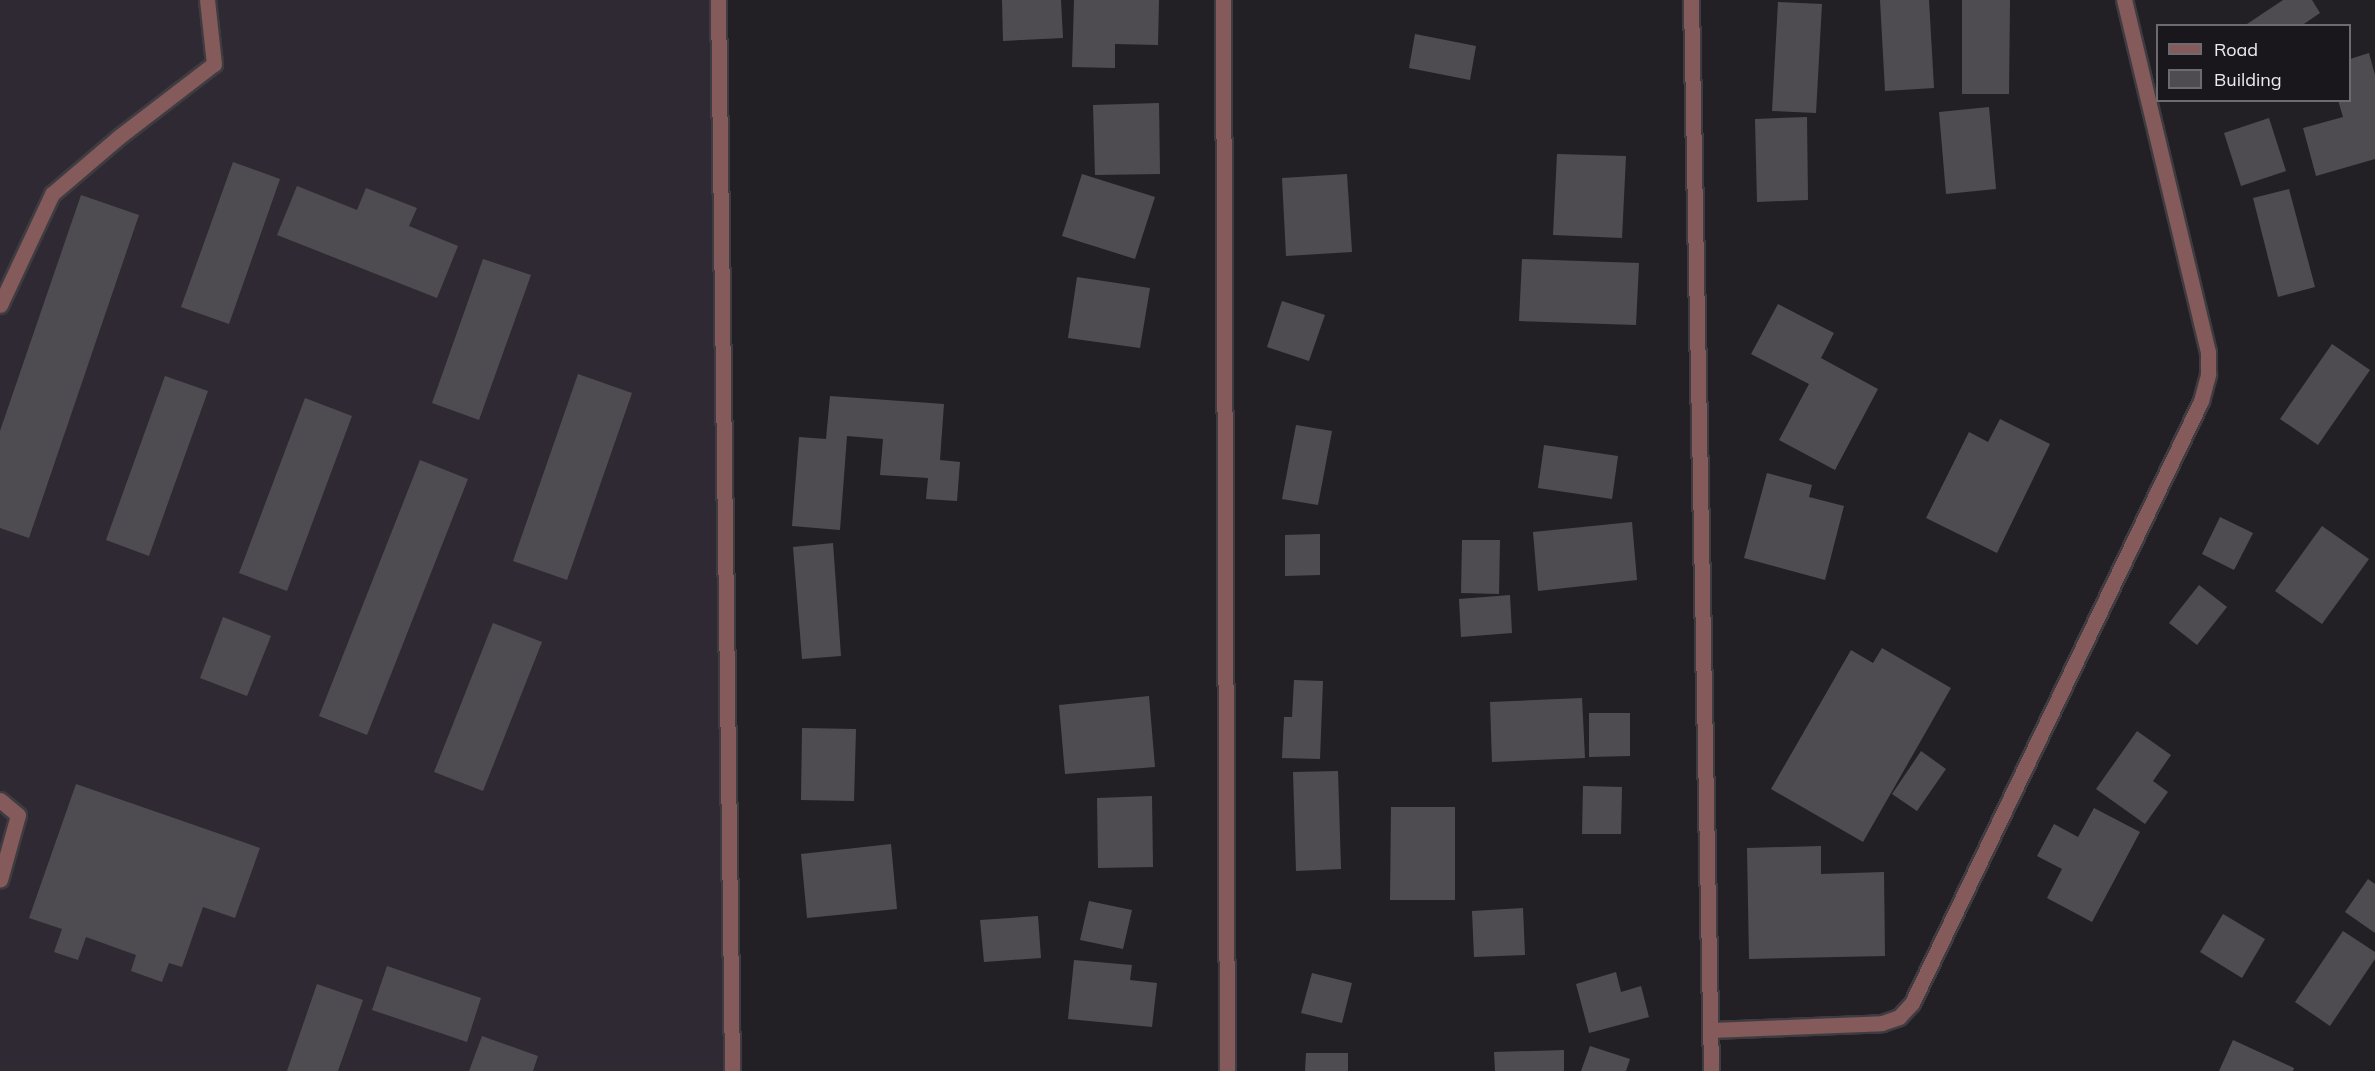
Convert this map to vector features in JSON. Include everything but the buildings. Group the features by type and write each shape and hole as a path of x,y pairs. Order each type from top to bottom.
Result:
{"street":[{"path":"0,305 52,194 120,136 214,64 207,0"},
{"path":"718,0 732,1071"},
{"path":"1223,0 1227,1071"},
{"path":"1691,0 1712,1071"},
{"path":"1712,1030 1882,1023 1899,1017 1912,1003 2201,401 2208,374 2208,352 2124,0"},
{"path":"0,800 18,815 0,880"}],"shaded area":[{"path":"0,0 718,0 732,1071 0,1071"}]}
